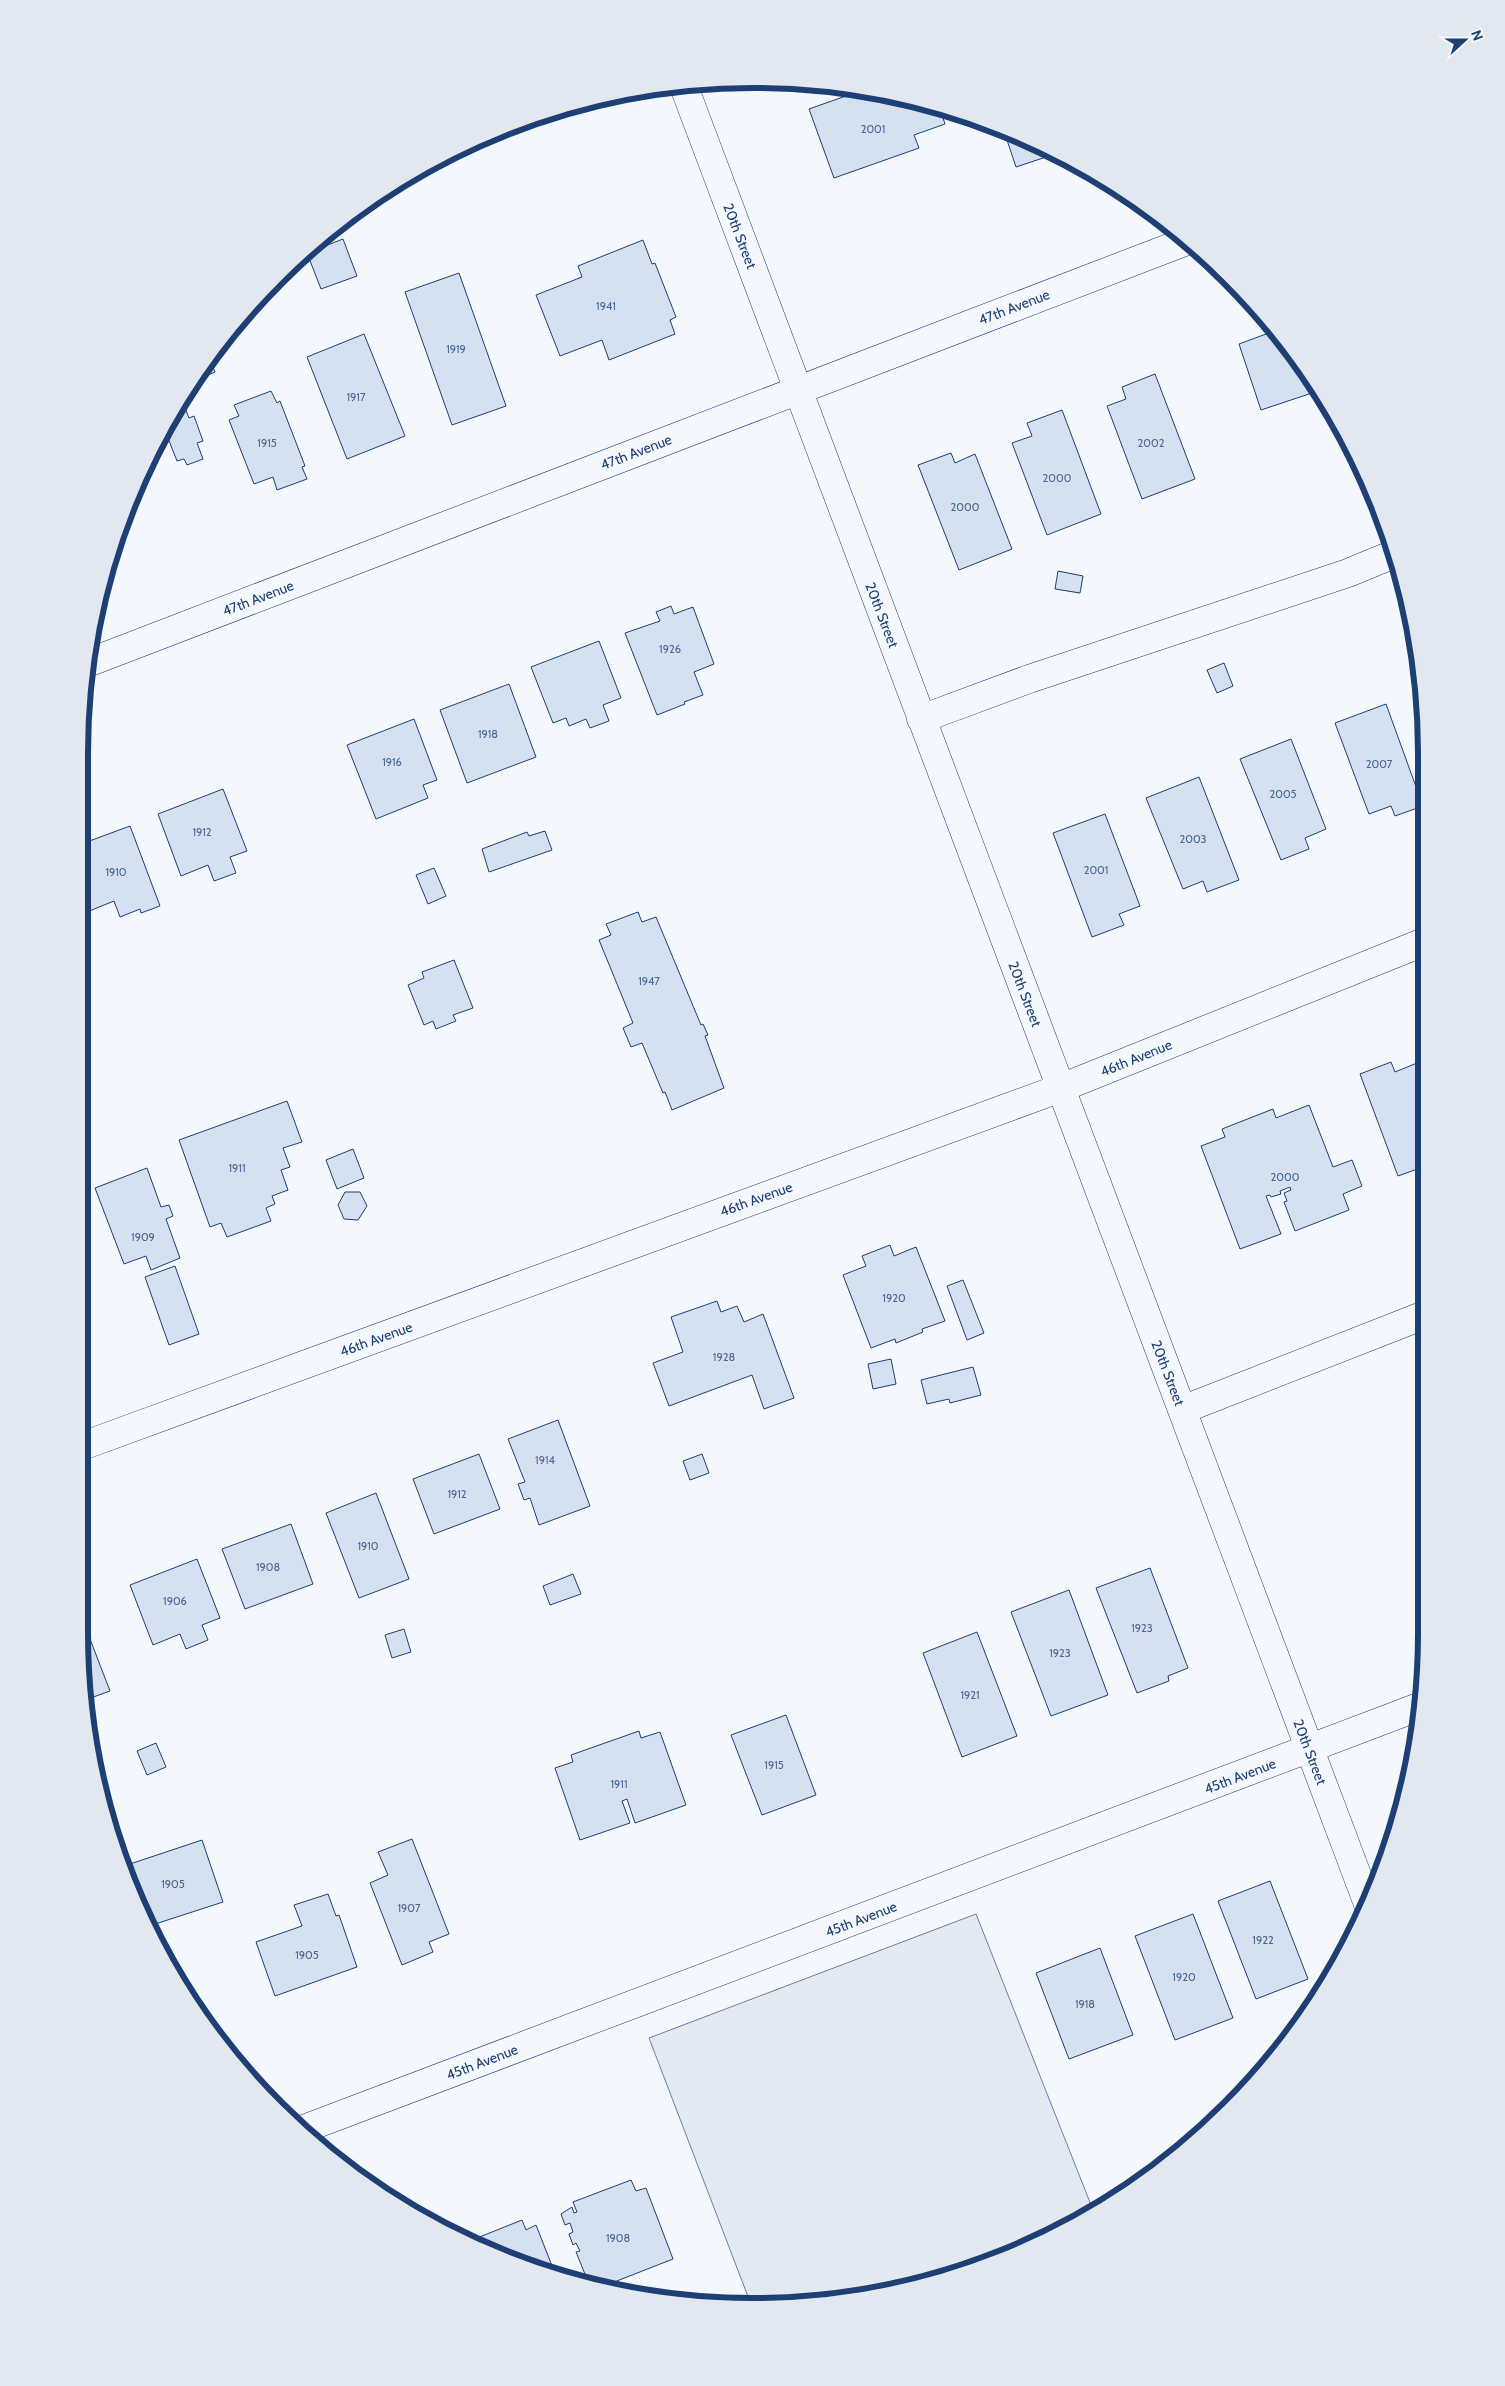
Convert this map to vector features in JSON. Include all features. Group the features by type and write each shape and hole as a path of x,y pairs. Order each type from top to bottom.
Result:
{"street":[{"name":"20th Street","path":"686,91 1364,1894"},
{"name":"47th Avenue","path":"94,661 1179,243"},
{"path":"921,719 1029,679 1339,576 1388,557"},
{"name":"46th Avenue","path":"88,1445 1061,1088 1418,944"},
{"path":"1182,1410 1418,1318"},
{"name":"45th Avenue","path":"308,2127 1413,1709"}],"shaded area":[{"path":"976,1914 1091,2205 1047,2230 1007,2248 925,2276 839,2293 796,2297 749,2298 649,2038"}],"building":[{"path":"849,95 925,110 942,115 945,124 914,135 919,148 834,178 809,109"},
{"path":"1006,138 1048,156 1016,167"},
{"path":"343,239 357,276 321,289 309,258 320,248"},
{"path":"643,240 652,264 655,263 676,317 670,320 675,334 609,360 602,340 560,356 536,295 582,277 578,266"},
{"path":"459,273 506,406 452,425 405,292"},
{"path":"1265,330 1311,393 1261,410 1239,344 1266,334"},
{"path":"364,334 405,436 347,459 307,357"},
{"path":"212,366 215,372 205,377"},
{"path":"1155,374 1195,479 1142,499 1107,406 1126,399 1122,387"},
{"path":"271,391 277,403 280,401 305,466 302,467 307,479 277,490 273,477 254,484 229,420 239,416 234,405"},
{"path":"185,407 189,418 194,416 203,441 197,443 203,459 187,465 184,459 177,461 168,437"},
{"path":"1062,410 1101,514 1047,535 1012,443 1032,436 1027,423"},
{"path":"951,453 955,463 975,454 1012,549 959,570 918,465"},
{"path":"1058,571 1083,576 1080,593 1055,589"},
{"path":"671,606 674,614 693,607 714,664 694,672 703,695 657,715 625,633 660,621 656,612"},
{"path":"599,641 621,698 603,705 609,721 590,728 586,719 569,726 566,718 553,723 531,667"},
{"path":"1224,663 1233,686 1217,693 1207,670"},
{"path":"509,684 536,757 467,783 440,710"},
{"path":"1386,704 1418,792 1418,808 1395,816 1391,806 1369,814 1335,723"},
{"path":"414,719 437,780 423,785 428,798 376,819 347,745"},
{"path":"1291,739 1326,829 1305,838 1309,849 1281,860 1240,759"},
{"path":"1199,777 1239,880 1207,892 1203,881 1183,889 1146,798"},
{"path":"223,789 247,851 230,857 236,873 214,881 208,865 181,876 158,814"},
{"path":"1105,814 1140,906 1119,914 1124,925 1092,937 1053,833"},
{"path":"130,826 160,906 141,913 140,909 120,917 114,901 88,912 88,842"},
{"path":"545,831 552,850 489,872 482,849 527,832 529,836"},
{"path":"434,868 446,896 428,904 416,875"},
{"path":"638,912 642,922 656,917 701,1025 703,1024 708,1035 705,1036 724,1088 672,1110 642,1043 631,1047 623,1028 633,1023 599,940 611,935 606,924"},
{"path":"454,960 473,1008 453,1015 456,1021 436,1029 433,1021 424,1025 408,985 424,978 422,972"},
{"path":"1391,1062 1395,1072 1417,1063 1418,1169 1398,1176 1360,1074"},
{"path":"287,1101 302,1142 283,1148 290,1167 281,1170 288,1190 272,1196 275,1204 266,1208 271,1221 227,1237 221,1223 210,1227 179,1140"},
{"path":"1309,1105 1333,1167 1352,1160 1362,1186 1343,1194 1349,1210 1295,1231 1284,1202 1287,1201 1284,1193 1291,1190 1290,1187 1280,1191 1281,1194 1271,1197 1270,1195 1266,1196 1281,1234 1240,1249 1201,1146 1225,1137 1222,1129 1273,1109 1276,1118"},
{"path":"353,1149 364,1178 337,1189 326,1160"},
{"path":"147,1168 161,1207 169,1205 173,1216 166,1219 180,1258 151,1270 146,1256 124,1264 95,1188"},
{"path":"345,1192 360,1192 367,1206 358,1220 344,1219 338,1205"},
{"path":"890,1245 894,1256 916,1247 945,1321 922,1329 923,1332 896,1343 895,1339 871,1348 843,1275 866,1266 862,1256"},
{"path":"175,1266 199,1334 169,1345 145,1277"},
{"path":"963,1280 984,1333 967,1340 947,1286"},
{"path":"717,1301 721,1312 737,1306 744,1322 763,1314 794,1398 764,1409 752,1375 669,1406 653,1363 683,1352 671,1317"},
{"path":"891,1359 896,1384 873,1389 868,1364"},
{"path":"973,1367 981,1395 950,1403 949,1399 927,1404 921,1380"},
{"path":"558,1420 590,1506 539,1525 530,1498 524,1500 518,1484 525,1482 508,1439"},
{"path":"479,1454 500,1509 434,1534 413,1479"},
{"path":"702,1454 709,1473 690,1480 683,1461"},
{"path":"376,1493 409,1579 359,1598 326,1513"},
{"path":"291,1524 313,1584 245,1609 222,1549"},
{"path":"197,1559 220,1618 202,1625 208,1640 186,1649 180,1634 153,1645 130,1585"},
{"path":"1150,1568 1188,1668 1168,1676 1169,1681 1137,1693 1096,1588"},
{"path":"573,1574 581,1594 550,1605 543,1586"},
{"path":"1069,1590 1108,1695 1051,1716 1011,1612"},
{"path":"404,1629 411,1652 392,1658 385,1635"},
{"path":"977,1632 1017,1736 962,1757 923,1653"},
{"path":"88,1634 110,1691 91,1698"},
{"path":"786,1715 816,1795 762,1815 731,1735"},
{"path":"639,1731 641,1738 660,1732 686,1805 635,1823 627,1799 622,1801 630,1823 580,1840 555,1768 573,1762 571,1755"},
{"path":"156,1743 166,1767 147,1775 137,1751"},
{"path":"412,1839 449,1934 429,1942 433,1952 402,1965 370,1883 388,1875 378,1852"},
{"path":"202,1840 223,1902 154,1924 129,1864"},
{"path":"1270,1881 1308,1979 1256,1999 1218,1901"},
{"path":"328,1894 336,1916 339,1915 357,1967 275,1996 256,1942 302,1926 294,1905"},
{"path":"1193,1914 1233,2018 1175,2040 1135,1936"},
{"path":"1100,1948 1133,2035 1069,2059 1036,1973"},
{"path":"631,2180 636,2191 646,2188 673,2259 611,2283 586,2277 576,2252 580,2251 576,2243 573,2245 569,2234 573,2232 570,2223 565,2225 561,2214 572,2207 574,2213 577,2212 573,2202"},
{"path":"522,2220 526,2230 536,2225 553,2267 498,2248 476,2238"}]}
